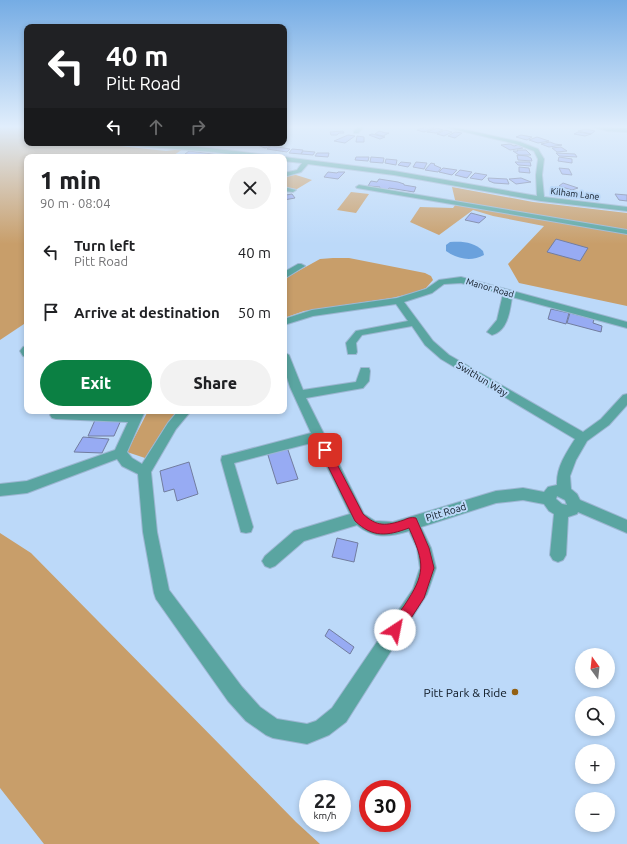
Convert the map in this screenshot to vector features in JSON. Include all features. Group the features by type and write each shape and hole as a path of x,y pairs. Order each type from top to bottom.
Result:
{"street":[{"path":"287,174 299,172 304,165"},
{"name":"Kilham Lane","path":"333,165 394,173 541,199 627,210"},
{"path":"540,165 539,175 541,199"},
{"path":"358,187 627,232"},
{"path":"287,189 294,190"},
{"path":"287,274 301,266"},
{"name":"Manor Road","path":"287,321 312,313 398,300 428,291 442,282 462,280 508,294 627,325"},
{"path":"492,332 498,329 504,317 508,294"},
{"name":"Swithun Way","path":"398,300 413,323 430,344 445,357 583,438"},
{"path":"352,352 351,343 359,333 413,323"},
{"path":"270,561 299,536 359,518 299,395 287,361"},
{"path":"299,395 359,385 363,381 365,371"},
{"path":"564,492 563,476 570,458 583,438 605,422 627,398"},
{"path":"182,414 172,426 144,471 150,532 162,593 235,694 253,714 273,728 306,734 322,728 339,715 419,594 428,568 424,548 412,522"},
{"path":"0,490 27,487 120,453 137,415 56,415"},
{"path":"246,527 227,460 318,436"},
{"path":"120,453 127,462 144,471"},
{"path":"575,504 572,510 565,512 561,511 553,506 549,496 553,492 564,492 571,497 575,504 627,527"},
{"name":"Pitt Road","path":"359,518 367,525 382,530 393,529 496,497 523,494 549,499"},
{"path":"558,555 561,511"}],"shaded area":[{"path":"0,165 24,165 24,324 0,340"},
{"path":"296,175 312,180 297,189 287,188 287,176"},
{"path":"452,187 533,202 627,213 627,306 519,283 508,264 544,226 493,216 473,210 439,235 410,222 420,207 453,208 456,204"},
{"path":"351,192 369,194 356,213 337,210"},
{"path":"349,258 425,273 431,276 433,280 426,288 413,293 392,298 304,311 287,317 287,277 320,259"},
{"path":"146,414 175,414 145,458 127,452"},
{"path":"0,533 31,553 299,825 299,832 307,832 320,844 44,844 0,788"}],"water":[{"path":"450,242 464,242 472,244 480,248 484,255 469,259 459,258 446,251 446,245"}],"building":[{"path":"414,165 426,165 424,169 413,167"},
{"path":"429,165 435,165 441,168 438,172 425,170"},
{"path":"519,167 529,168 530,173 519,172"},
{"path":"443,168 457,170 452,175 439,172"},
{"path":"559,168 569,169 572,175 562,174"},
{"path":"460,170 472,172 467,178 455,175"},
{"path":"328,172 345,172 338,179 324,177"},
{"path":"475,173 487,175 482,180 470,178"},
{"path":"488,178 507,179 509,184 494,183 489,181"},
{"path":"521,178 531,182 516,184 509,179"},
{"path":"379,179 416,187 414,192 389,188 387,191 379,190 380,187 368,186 371,181 377,182"},
{"path":"563,183 578,188 572,190 559,186"},
{"path":"292,194 295,198 287,199 287,195"},
{"path":"615,194 627,195 627,201 619,200"},
{"path":"471,213 486,217 479,223 465,220"},
{"path":"556,239 588,248 580,261 547,252"},
{"path":"551,309 569,313 566,324 548,319"},
{"path":"570,313 594,319 593,323 602,326 601,332 567,323"},
{"path":"95,420 121,420 114,436 88,436"},
{"path":"83,437 109,439 102,453 74,452"},
{"path":"287,447 298,479 277,484 267,452"},
{"path":"189,462 198,494 177,501 174,489 164,492 160,471"},
{"path":"337,538 358,543 354,562 332,557"},
{"path":"329,629 354,647 350,654 325,636"}],"place":[{"name":"Pitt Park & Ride","path":"515,692"}],"route":[{"path":"325,450 359,518 367,525 382,530 393,529 412,522 424,548 428,568 419,594 395,630"}]}
